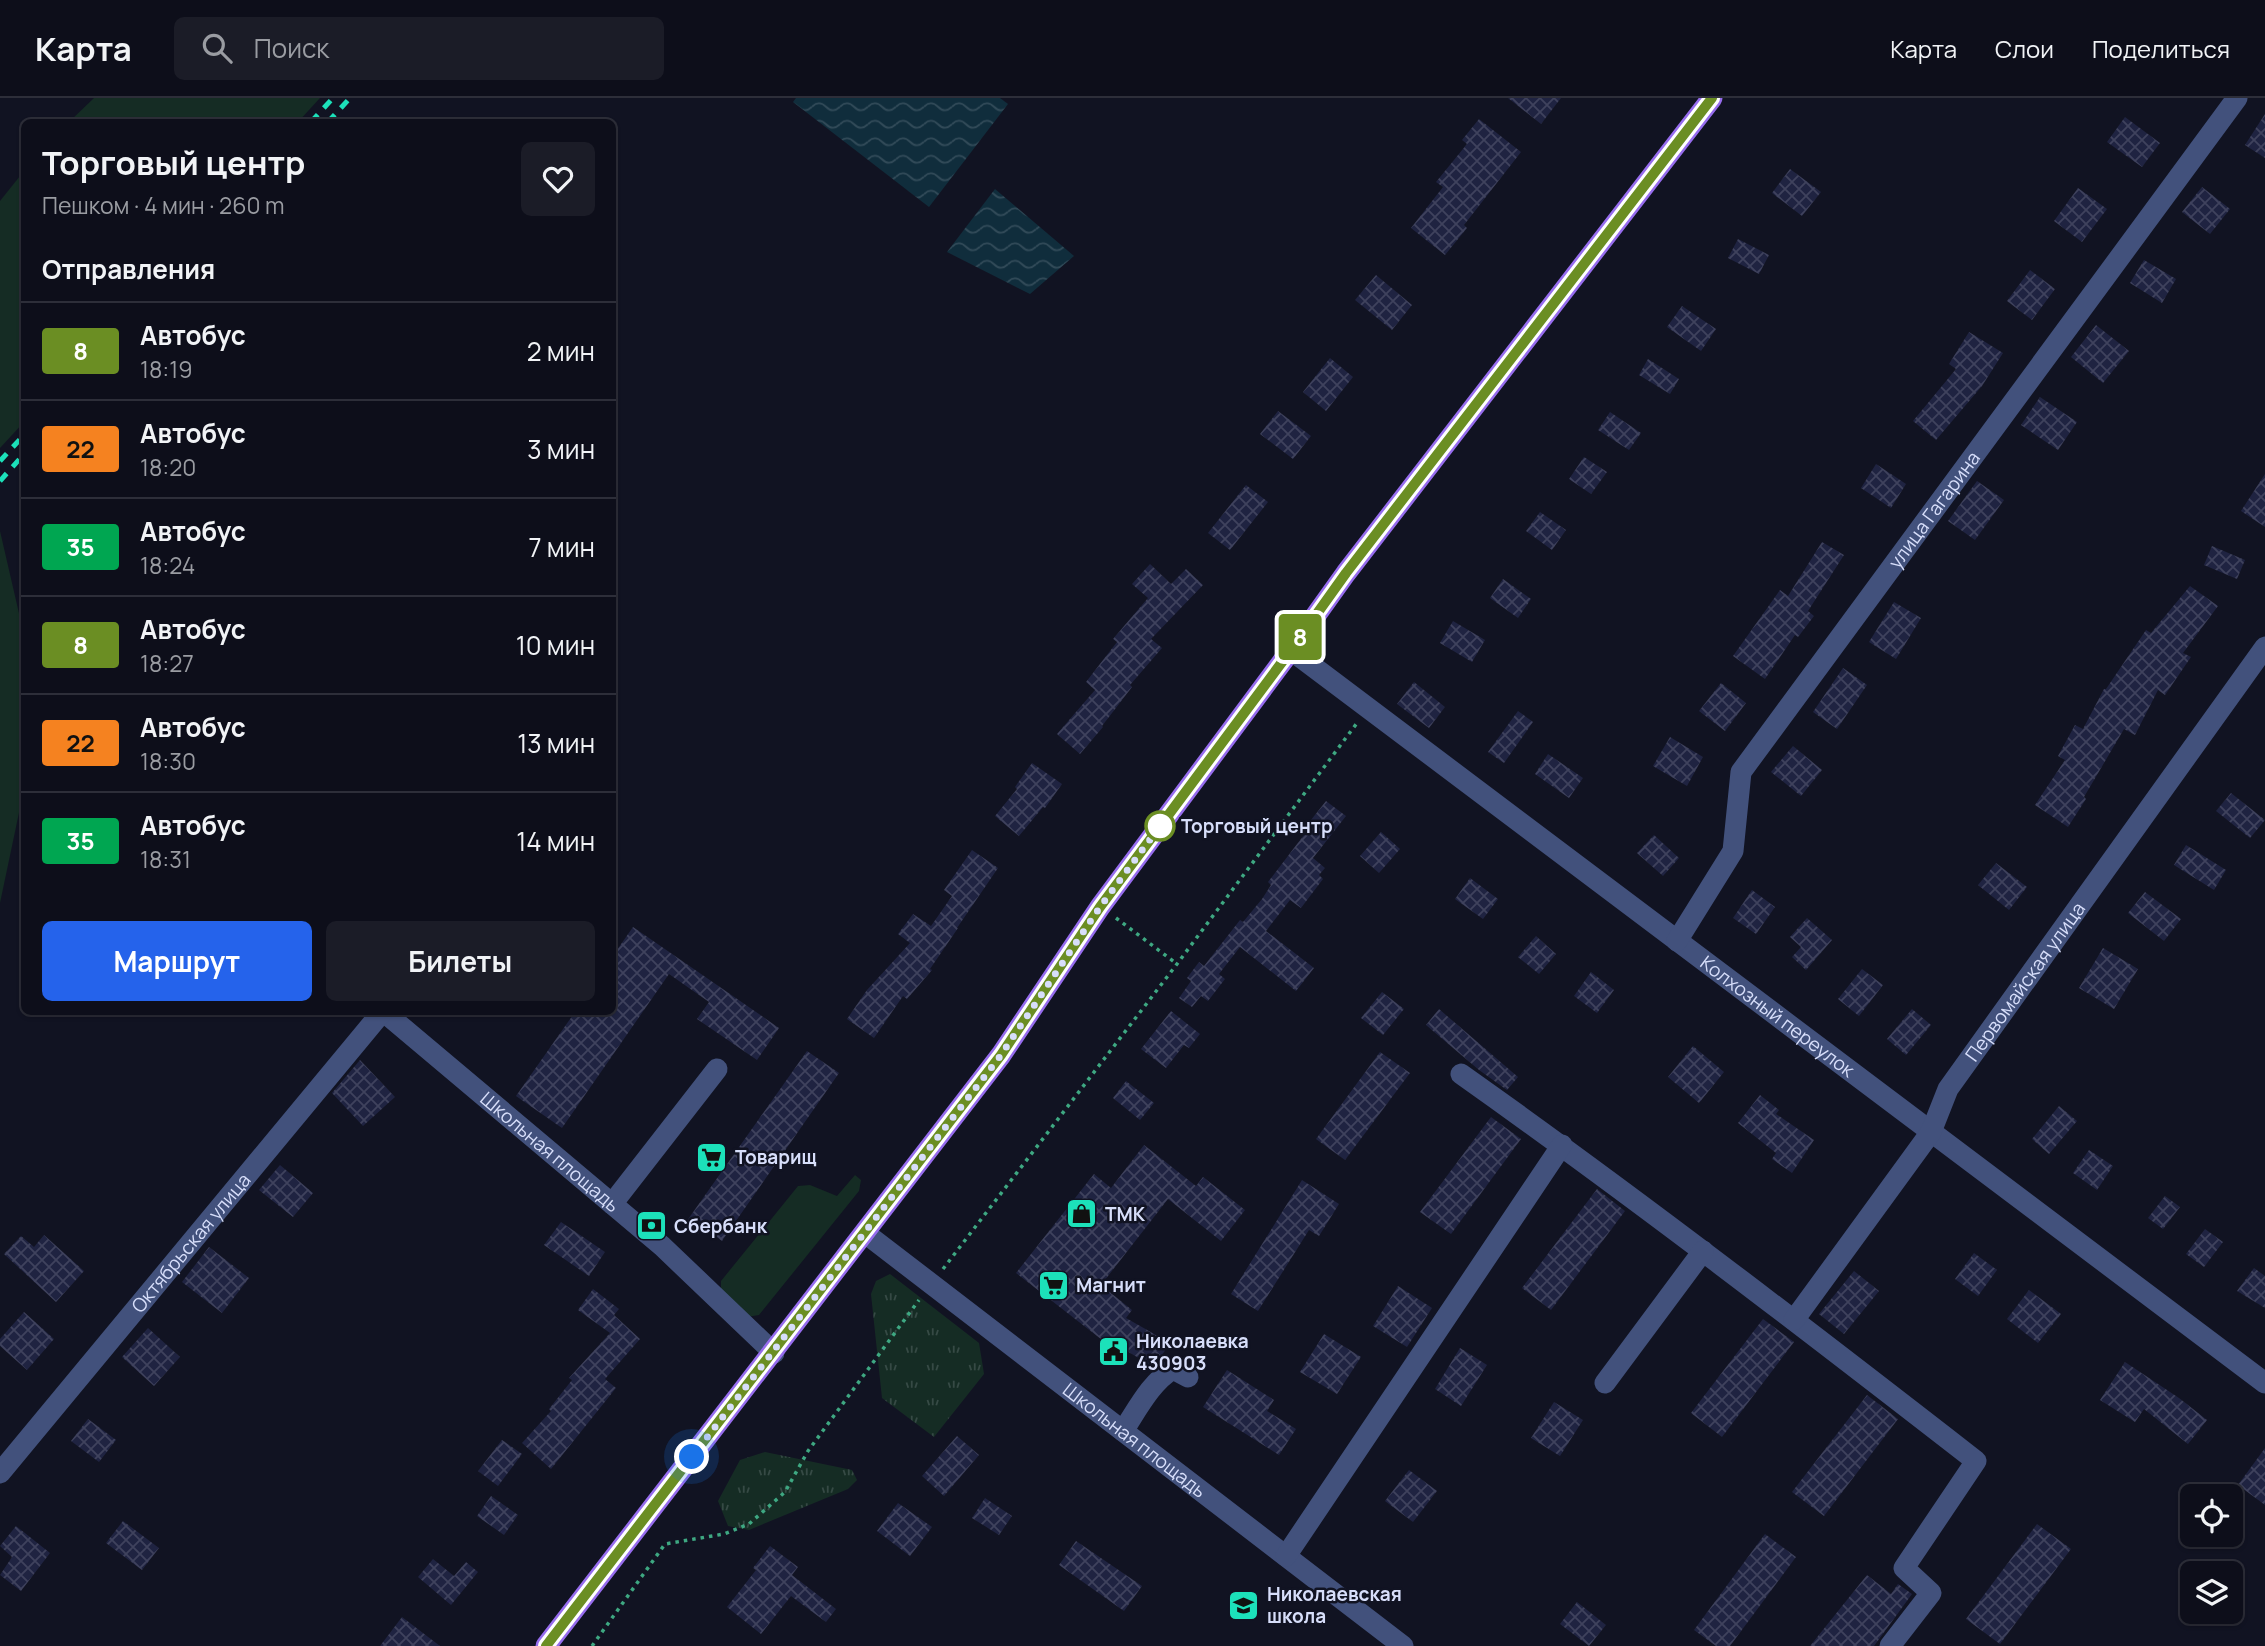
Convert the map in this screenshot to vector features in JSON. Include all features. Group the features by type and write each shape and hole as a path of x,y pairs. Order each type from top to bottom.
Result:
{"main road":[{"path":"547,1646 1001,1055 1100,907 1354,562 1712,98"}],"street":[{"name":"улица Гагарина","path":"1677,941 1733,851 1741,772 2237,98"},
{"name":"Первомайская улица","path":"1794,1320 1931,1132 1948,1088 2265,647"},
{"name":"Колхозный переулок","path":"1291,650 2265,1383"},
{"name":"Октябрьская улица","path":"0,1473 381,1015"},
{"name":"Школьная площадь","path":"387,1015 662,1246 774,1353"},
{"path":"612,1204 718,1069"},
{"path":"1461,1074 1562,1145 1976,1461 1903,1568 1931,1593 1889,1646"},
{"path":"1286,1556 1562,1145"},
{"name":"Школьная площадь","path":"864,1233 1403,1646"},
{"path":"1605,1383 1703,1251"},
{"path":"1123,1431 1147,1394 1165,1374 1173,1369 1188,1377"}],"path":[{"path":"592,1646 665,1544 724,1534 749,1524 785,1492 808,1451 1367,708"},
{"path":"1100,907 1177,964"}],"green space":[{"path":"94,98 320,98 301,119 72,119"},
{"path":"21,175 21,425 0,448 0,201"},
{"path":"0,531 21,622 21,803 0,903"},
{"path":"855,1175 861,1180 859,1191 759,1315 747,1317 721,1294 721,1281 798,1186 810,1185 837,1196"},
{"path":"890,1274 979,1343 984,1374 934,1437 882,1398 871,1294 876,1281"},
{"path":"765,1452 852,1470 857,1480 848,1489 749,1530 728,1526 718,1501 740,1460"}],"water":[{"path":"796,98 1000,98 1008,104 929,207 793,102"},
{"path":"995,189 1074,256 1030,294 947,252"}],"building":[{"path":"1508,98 1561,98 1541,124"},
{"path":"2265,114 2265,158 2245,145"},
{"path":"2125,117 2160,143 2142,167 2107,142"},
{"path":"1479,119 1521,152 1464,225 1467,228 1445,255 1411,228 1443,187 1436,182 1467,144 1462,140"},
{"path":"1790,169 1821,192 1802,216 1772,193"},
{"path":"2202,187 2230,209 2210,234 2182,212"},
{"path":"2078,188 2107,209 2082,242 2054,221"},
{"path":"1738,239 1769,255 1759,274 1728,258"},
{"path":"2144,260 2176,279 2162,303 2130,283"},
{"path":"2030,270 2055,289 2032,320 2007,301"},
{"path":"1376,275 1412,305 1392,330 1355,300"},
{"path":"1682,306 1716,329 1701,351 1667,327"},
{"path":"2096,325 2129,351 2103,383 2071,357"},
{"path":"1969,332 2003,353 1982,386 1936,440 1913,421 1956,369 1949,364"},
{"path":"1330,358 1353,377 1326,411 1303,392"},
{"path":"1648,359 1679,379 1670,394 1639,375"},
{"path":"2040,397 2077,422 2058,450 2021,425"},
{"path":"1278,411 1311,436 1293,459 1260,434"},
{"path":"1610,412 1641,433 1629,450 1598,430"},
{"path":"1584,457 1607,472 1591,494 1569,479"},
{"path":"1876,464 1906,484 1891,508 1861,488"},
{"path":"2265,474 2265,527 2241,511"},
{"path":"1977,481 2004,500 1975,540 1948,521"},
{"path":"1246,485 1268,502 1230,550 1208,533"},
{"path":"1540,512 1566,530 1552,550 1526,531"},
{"path":"1822,542 1844,555 1808,611 1814,616 1798,637 1795,635 1765,679 1733,656 1780,590 1788,596"},
{"path":"2212,546 2245,560 2237,579 2204,565"},
{"path":"1150,564 1171,584 1186,569 1203,585 1151,639 1162,648 1130,685 1132,687 1080,754 1057,734 1095,690 1086,682 1117,642 1113,639 1148,598 1132,584"},
{"path":"1503,579 1531,599 1518,618 1490,598"},
{"path":"2190,586 2218,606 2183,653 2191,657 2165,695 2158,690 2135,735 2124,729 2068,827 2035,805 2065,760 2058,756 2075,725 2083,729 2104,689 2146,630 2151,633"},
{"path":"1894,602 1921,618 1896,659 1869,642"},
{"path":"1453,621 1485,640 1472,662 1440,643"},
{"path":"1843,668 1867,685 1837,729 1813,712"},
{"path":"1414,682 1445,707 1429,728 1397,704"},
{"path":"1721,683 1746,703 1725,731 1699,711"},
{"path":"1518,711 1533,722 1504,763 1488,752"},
{"path":"1670,737 1703,757 1687,786 1653,766"},
{"path":"1793,746 1822,770 1801,796 1771,772"},
{"path":"1548,754 1583,778 1569,798 1535,774"},
{"path":"1032,763 1062,784 1045,808 1043,807 1019,836 995,816 1017,789 1015,787"},
{"path":"2231,793 2265,820 2250,838 2216,811"},
{"path":"1326,801 1346,816 1313,858 1325,868 1319,875 1323,879 1301,908 1290,900 1266,931 1314,968 1296,991 1240,947 1219,974 1225,979 1208,1001 1201,996 1192,1007 1179,998 1191,981 1187,978 1199,962 1204,966 1240,920 1243,922 1262,899 1271,885 1268,882 1310,827 1307,825"},
{"path":"1381,832 1400,849 1379,873 1360,856"},
{"path":"1654,835 1679,858 1663,876 1637,853"},
{"path":"2186,845 2226,870 2214,890 2174,865"},
{"path":"972,850 998,868 930,969 932,970 907,999 903,996 874,1038 847,1019 867,990 910,943 898,934 913,914 931,926 952,896 944,890"},
{"path":"1996,863 2027,887 2009,910 1978,885"},
{"path":"1470,878 1498,899 1483,919 1455,899"},
{"path":"1752,890 1775,907 1756,934 1733,918"},
{"path":"2145,892 2181,919 2164,941 2128,913"},
{"path":"1807,918 1832,940 1806,970 1792,957 1801,947 1790,937"},
{"path":"633,927 779,1028 757,1060 697,1019 709,1002 669,974 562,1128 516,1096 573,1015 616,1015 616,951"},
{"path":"1536,936 1556,954 1539,974 1518,957"},
{"path":"2103,948 2138,969 2114,1009 2079,988"},
{"path":"1862,969 1883,985 1859,1016 1838,999"},
{"path":"1591,972 1614,990 1597,1013 1574,996"},
{"path":"1382,992 1404,1009 1383,1035 1361,1018"},
{"path":"1439,1009 1518,1077 1507,1090 1426,1025"},
{"path":"1912,1009 1931,1025 1906,1055 1887,1039"},
{"path":"1171,1011 1200,1034 1189,1048 1184,1045 1166,1068 1141,1049"},
{"path":"1693,1046 1724,1072 1699,1103 1668,1077"},
{"path":"807,1051 839,1073 722,1241 703,1227 698,1234 684,1225"},
{"path":"1380,1052 1410,1073 1345,1160 1316,1139"},
{"path":"360,1060 395,1097 363,1126 332,1093"},
{"path":"1126,1081 1154,1103 1140,1120 1113,1098"},
{"path":"1760,1095 1779,1110 1776,1114 1814,1140 1792,1173 1772,1159 1776,1153 1738,1123"},
{"path":"2059,1106 2077,1121 2049,1154 2032,1139"},
{"path":"1491,1117 1521,1139 1451,1234 1420,1212"},
{"path":"1144,1145 1196,1186 1203,1177 1245,1210 1221,1241 1168,1199 1101,1285 1132,1310 1126,1318 1170,1343 1154,1367 1108,1340 1106,1343 1016,1273 1094,1174 1111,1188"},
{"path":"2089,1150 2113,1166 2097,1190 2073,1173"},
{"path":"280,1165 313,1193 293,1217 259,1190"},
{"path":"1302,1180 1339,1204 1319,1236 1309,1230 1258,1311 1231,1294"},
{"path":"1597,1189 1625,1211 1551,1310 1522,1288"},
{"path":"2165,1196 2180,1207 2163,1229 2148,1218"},
{"path":"561,1222 605,1252 589,1276 544,1245"},
{"path":"2205,1229 2223,1242 2204,1267 2186,1254"},
{"path":"44,1235 84,1271 56,1302 4,1254 21,1236 34,1247"},
{"path":"209,1247 249,1278 222,1313 182,1282"},
{"path":"1974,1253 1997,1270 1978,1296 1955,1279"},
{"path":"2254,1268 2265,1276 2265,1308 2237,1291"},
{"path":"1854,1271 1879,1291 1844,1334 1819,1314"},
{"path":"1398,1286 1432,1308 1407,1347 1373,1326"},
{"path":"593,1289 619,1309 614,1315 640,1339 605,1379 616,1388 551,1469 522,1443 551,1411 549,1409 572,1380 569,1378 610,1333 578,1310"},
{"path":"2029,1290 2061,1314 2038,1343 2007,1319"},
{"path":"24,1312 54,1339 27,1370 0,1346 0,1339"},
{"path":"1763,1319 1794,1342 1722,1437 1691,1413"},
{"path":"148,1328 180,1357 154,1386 122,1357"},
{"path":"1324,1334 1361,1357 1337,1394 1300,1372"},
{"path":"1460,1348 1487,1365 1461,1406 1435,1389"},
{"path":"2125,1362 2207,1420 2188,1444 2144,1409 2135,1422 2100,1400"},
{"path":"1227,1370 1274,1400 1267,1411 1296,1429 1279,1455 1203,1407"},
{"path":"1867,1395 1898,1419 1824,1516 1792,1492"},
{"path":"1554,1402 1583,1420 1560,1456 1531,1438"},
{"path":"88,1419 116,1440 99,1462 71,1441"},
{"path":"957,1436 979,1455 944,1496 922,1476"},
{"path":"502,1440 522,1454 498,1486 478,1471"},
{"path":"2265,1448 2265,1505 2243,1489 2243,1484 2239,1484"},
{"path":"1409,1470 1437,1491 1413,1522 1385,1501"},
{"path":"491,1496 518,1515 504,1535 477,1516"},
{"path":"985,1498 1012,1516 999,1535 972,1518"},
{"path":"898,1503 932,1527 910,1556 877,1531"},
{"path":"123,1521 159,1548 142,1570 106,1543"},
{"path":"2037,1524 2071,1549 2000,1644 1966,1619"},
{"path":"16,1526 50,1553 21,1591 0,1575 12,1557 0,1546"},
{"path":"1765,1534 1796,1557 1730,1646 1716,1646 1694,1630"},
{"path":"1076,1541 1142,1586 1124,1611 1059,1565"},
{"path":"770,1546 798,1567 792,1575 836,1609 826,1622 791,1596 761,1634 727,1607 756,1570 753,1568"},
{"path":"433,1559 454,1576 466,1562 478,1572 451,1605 418,1577"},
{"path":"1867,1575 1891,1594 1898,1584 1912,1594 1874,1646 1810,1646"},
{"path":"1577,1602 1606,1625 1589,1646 1560,1624"},
{"path":"402,1617 440,1646 380,1646"}],"railway":[{"path":"314,119 333,98"},
{"path":"331,119 350,98"},
{"path":"0,461 21,438"},
{"path":"0,481 21,457"}],"bus line":[{"name":"8","path":"546,1646 1001,1055 1100,907 1346,573 1712,98"}],"place":[{"name":"Торговый центр","path":"1160,826"},
{"name":"Товарищ","path":"712,1157"},
{"name":"ТМК","path":"1082,1214"},
{"name":"Сбербанк","path":"651,1226"},
{"name":"Магнит","path":"1053,1285"},
{"name":"Николаевка 430903","path":"1113,1352"},
{"name":"Николаевская школа","path":"1244,1605"}],"route":[{"path":"692,1457 1001,1055 1100,907 1160,826"}]}
